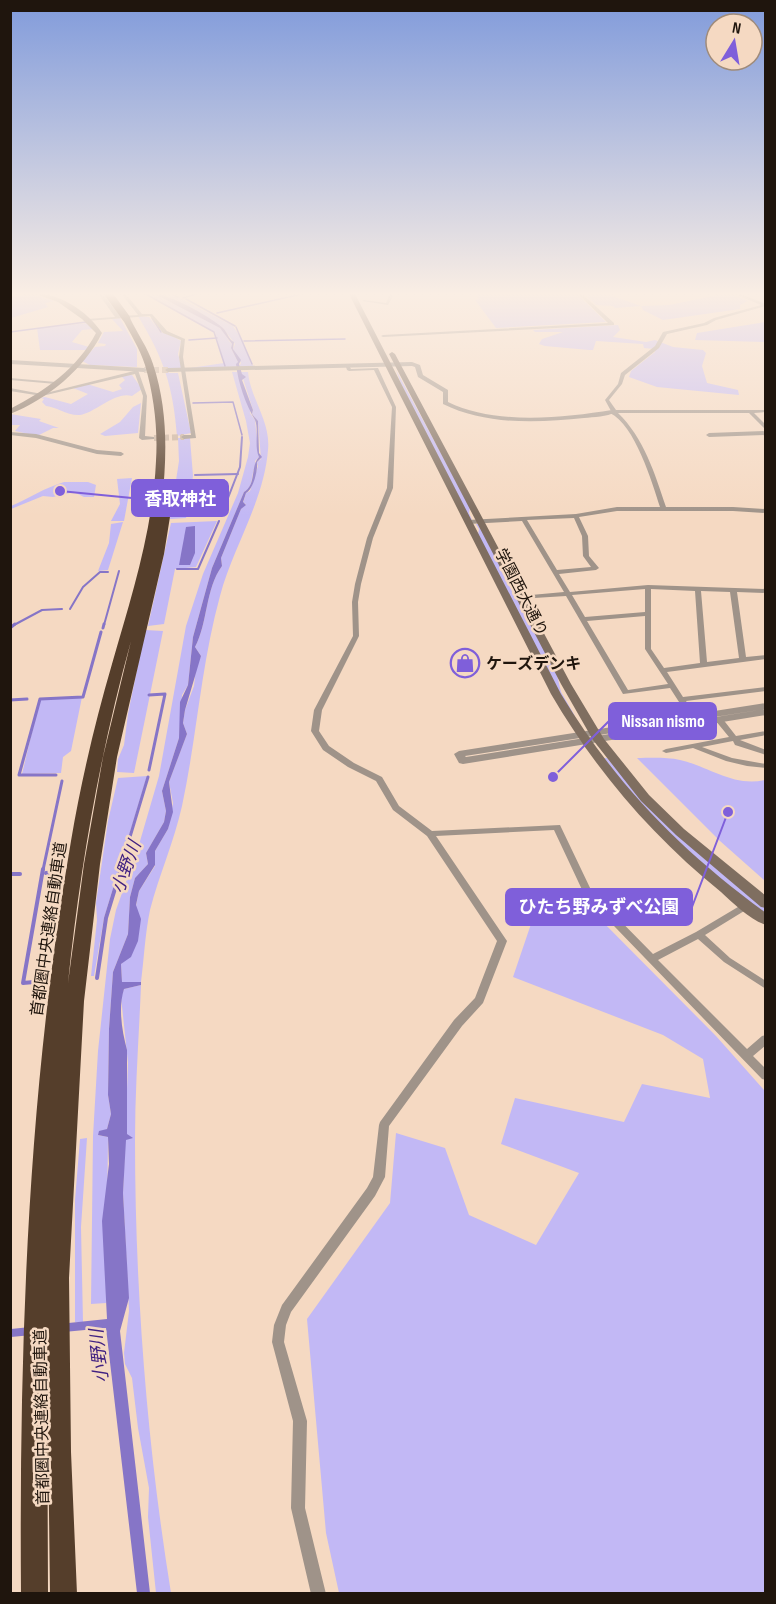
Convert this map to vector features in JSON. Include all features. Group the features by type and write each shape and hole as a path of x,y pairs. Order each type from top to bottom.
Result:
{"highway":[{"name":"首都圏中央連絡自動車道","path":"35,1593 32,1464 41,1164 60,970 80,837 95,762 147,553 161,475 164,441 157,389 150,367"},
{"name":"首都圏中央連絡自動車道","path":"162,367 166,374"},
{"name":"首都圏中央連絡自動車道","path":"64,1593 59,1452 58,1278 75,1001 92,864 110,757 158,554 171,477"}],"main road":[{"path":"10,412 43,394 73,367"},
{"name":"学園西大通り","path":"394,367 468,522 581,739 624,794 660,831 765,920"},
{"name":"学園西大通り","path":"394,367 596,736 632,783 666,819 765,904"}],"street":[{"path":"73,367 136,371"},
{"path":"183,367 183,381 194,437 184,437"},
{"path":"166,374 184,370 365,367"},
{"path":"417,367 420,376 446,391 445,403 467,412 550,419 612,412 765,411"},
{"path":"632,367 623,374 620,384 608,400 612,412 630,429 655,483 663,508"},
{"path":"319,1593 298,1508 300,1421 278,1342 280,1325 286,1309 371,1192 379,1177 384,1125 458,1023 479,1000 502,941 430,834 396,808 379,780 326,748 315,731 318,710 356,636 355,602 358,584 370,538 390,488 395,426 393,400 376,369 349,370 348,368"},
{"path":"10,389 43,394 144,370"},
{"path":"136,371 145,396 142,438 152,438"},
{"path":"10,379 56,383"},
{"path":"750,411 765,431"},
{"path":"708,435 765,431"},
{"path":"10,433 30,435 97,452 121,454"},
{"path":"468,522 576,516 617,509 663,508 765,512"},
{"path":"555,572 596,568 586,556 585,536 576,516"},
{"path":"524,520 626,692 672,686"},
{"path":"520,598 648,586 765,591"},
{"path":"648,586 648,649 693,717"},
{"path":"698,588 704,665"},
{"path":"733,589 743,660"},
{"path":"583,619 648,614"},
{"path":"663,670 765,657"},
{"path":"681,699 765,690"},
{"path":"581,739 459,754 463,761 581,739 693,717 765,706"},
{"path":"596,736 765,712"},
{"path":"718,720 738,743 765,753"},
{"path":"666,751 765,733"},
{"path":"693,746 717,757 744,765 765,766"},
{"path":"430,834 557,827 588,894 765,1076"},
{"path":"652,958 746,906"},
{"path":"699,934 727,960 765,986"},
{"path":"747,1055 765,1039"}],"shaded area":[{"path":"164,367 182,367 168,368 169,373 178,373 191,433 177,436 173,402"},
{"path":"198,367 236,367 236,367 190,368"},
{"path":"237,367 240,367 242,374 246,377 242,380 253,410 252,414 246,401"},
{"path":"636,367 702,367 707,383 738,390 739,395 657,387 629,377 631,371"},
{"path":"396,370 470,507 469,513 472,520 401,384"},
{"path":"232,372 237,372 251,410 250,413 255,420 259,457 255,461 250,487 244,492 212,568 193,637 188,685 182,695 179,738 162,791 166,811 164,822 146,853 148,864 135,878 130,897 128,934 113,972 108,1095 111,1114 107,1129 98,1135 108,1137 106,1303 91,1304 93,1136 98,1051 110,939 116,910 138,848 159,776 186,626 203,574 238,493 248,457 250,443 246,421"},
{"path":"241,372 248,372 252,391 264,419 268,439 265,469 261,487 220,596 204,674 182,806 150,910 141,982 122,982 121,964 125,960 139,891 155,866 155,851 168,829 173,803 169,782 187,734 183,723 185,710 194,686 196,667 201,656 195,647 212,585 222,566 221,558 241,509 246,504 243,503 246,493 250,491 258,466 257,462 261,459 258,421 252,414 253,410"},
{"path":"132,375 142,389 132,396 126,395 112,399 80,415 46,406 42,402 44,399 41,398 45,397 71,404 88,394 73,388 87,384 113,392 122,389 119,385 125,380 121,376"},
{"path":"141,403 138,433 105,436 100,434 120,422 133,407"},
{"path":"10,414 41,419 39,421 59,428 53,428 37,436 15,431 20,425 12,425"},
{"path":"252,414 258,421 259,453 262,457 257,462 255,478 243,502 246,505 241,509 221,558 222,566 209,595 195,647 201,656 185,710 183,723 187,734 169,782 173,812 168,829 155,851 155,865 139,891 136,905 141,919 138,941 131,957 121,964 122,982 141,982 141,985 124,989 121,1012 127,1050 127,1134 133,1138 126,1140 123,1193 129,1298 120,1331 150,1593 137,1593 106,1328 11,1337 11,1329 107,1319 102,1221 109,1164 108,1137 98,1135 99,1131 107,1129 111,1114 108,1095 113,972 128,934 130,897 135,878 148,864 146,853 164,822 166,811 162,791 179,738 180,702 188,685 193,637 212,568 244,492 251,484 256,461 259,457 256,424"},
{"path":"178,438 190,438 193,476 186,518 170,519 179,461"},
{"path":"132,478 124,521 111,521 120,504 117,479"},
{"path":"225,479 214,506 211,506 208,513 189,513 193,481"},
{"path":"64,482 88,482 96,485 94,497 84,497 74,492 53,497 43,496 11,509 11,506"},
{"path":"217,521 196,567 175,569 164,624 148,626 171,523"},
{"path":"123,522 108,570 98,571 109,543 111,524"},
{"path":"476,524 478,524 557,675 561,692 575,716 570,712 478,535 479,529"},
{"path":"195,526 195,553 190,565 179,565 186,527"},
{"path":"145,630 163,631 134,773 117,772 118,759 124,745"},
{"path":"82,697 71,751 63,757 61,773 22,774 40,699"},
{"path":"604,758 607,758 682,838 765,908 765,915 721,881 640,805"},
{"path":"637,758 675,759 732,779 765,780 765,881 720,841"},
{"path":"147,776 104,918 94,976 91,976 97,920 96,903 108,821 118,778"},
{"path":"585,904 716,1036 765,1091 765,1593 339,1593 326,1533 307,1319 390,1203 396,1133 445,1148 469,1215 536,1245 579,1173 501,1144 515,1098 624,1122 642,1084 710,1098 703,1059 663,1035 513,977 531,924"},
{"path":"141,985 135,1121 137,1253 149,1424 171,1593 156,1593 148,1517 149,1488 132,1378 125,1364 124,1353 129,1311 123,1193 128,1063 121,997 124,989"},
{"path":"87,1138 81,1227 83,1322 75,1322 75,1200 80,1139"}],"waterway":[{"path":"193,403 233,402 242,435"},
{"path":"237,474 240,467 242,437"},
{"path":"195,475 237,474"},
{"path":"221,516 237,474"},
{"path":"177,569 198,569 219,521"},
{"path":"104,625 119,571"},
{"path":"70,609 83,587 100,572 108,572"},
{"path":"14,625 42,610 62,609"},
{"path":"10,628 15,624"},
{"path":"103,628 104,624"},
{"path":"56,775 19,775 40,699 83,697 101,632"},
{"path":"149,695 165,694 149,770"},
{"path":"10,700 27,699"},
{"name":"小野川","path":"120,870 148,777"},
{"path":"43,870 62,781"},
{"path":"43,869 23,983 45,981"},
{"name":"小野川","path":"97,978 106,918 121,869"},
{"path":"46,873 60,872"},
{"path":"10,874 20,874"}],"tunnel":[{"path":"144,370 168,370"},
{"path":"154,438 184,437 180,437"}],"place":[{"name":"香取神社","path":"60,491"},
{"name":"ケーズデンキ","path":"465,663"},
{"name":"Nissan nismo","path":"553,777"},
{"name":"ひたち野みずべ公園","path":"728,812"}]}
